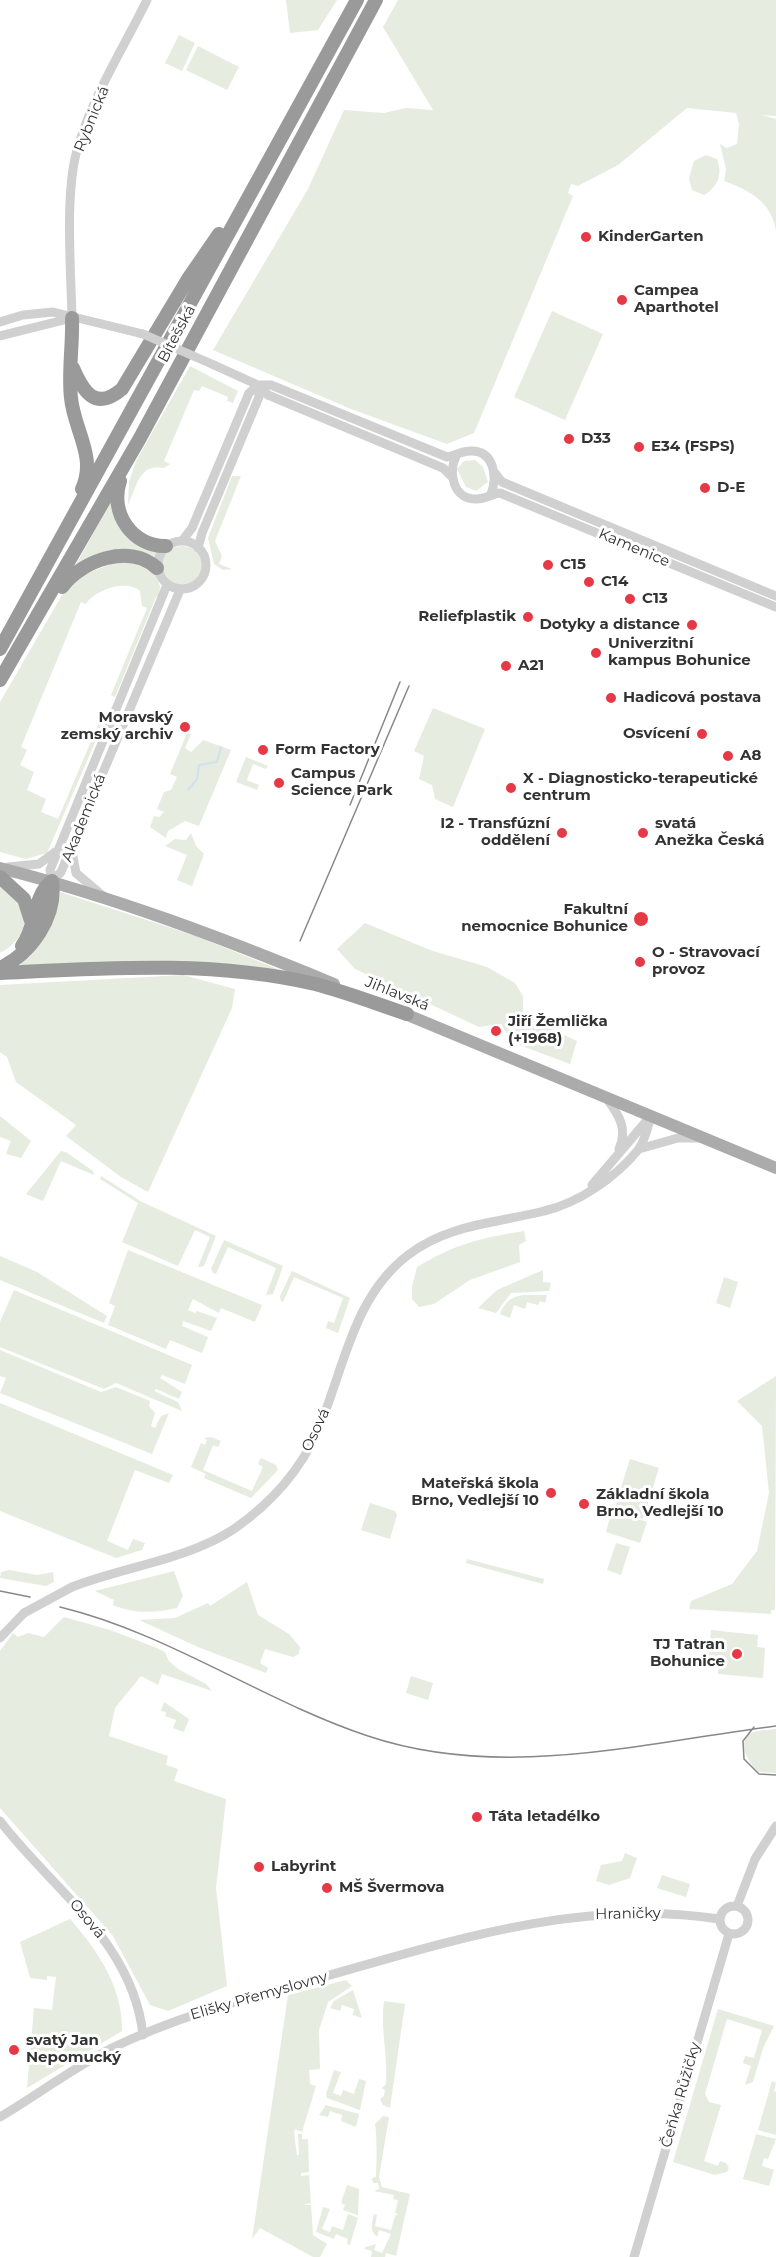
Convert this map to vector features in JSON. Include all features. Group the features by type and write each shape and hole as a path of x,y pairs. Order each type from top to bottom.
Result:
{"highway":[{"name":"Bítešská","path":"0,649 357,0"},
{"name":"Bítešská","path":"0,680 39,617 140,438 376,0"},
{"path":"72,368 83,390 93,397 109,397 122,389 188,279 258,178"},
{"path":"41,578 57,536 84,485 87,471 86,448 73,416 72,318"},
{"path":"140,438 118,486 119,507 124,523 135,536 151,545 166,546"},
{"path":"39,617 69,578 94,562 121,556 137,557 148,560 157,568"},
{"path":"0,871 27,904 32,926"},
{"path":"0,960 22,946 32,926 42,889 52,881"},
{"path":"0,968 18,958 38,935 54,897 52,881"},
{"path":"0,973 158,967 226,970 316,985 407,1014"}],"main road":[{"name":"Jihlavská","path":"0,871 52,881 219,937 776,1168"}],"street":[{"name":"Rybnická","path":"72,318 71,189 76,154 87,120 147,0"},
{"name":"Kamenice","path":"0,322 23,315 47,312 142,334 258,385 268,395 443,468 452,476 459,492 469,498 481,499 491,494 509,496 776,607"},
{"path":"0,336 72,318"},
{"name":"Kamenice","path":"258,385 272,385 447,458 466,451 478,451 489,459 502,482 776,596"},
{"path":"182,541 198,548 206,561 204,576 194,586 180,590 167,585 157,568 159,556 166,546 182,541 192,528 249,393 258,385"},
{"path":"198,548 259,397 258,385"},
{"path":"452,476 456,456"},
{"path":"491,494 495,473"},
{"name":"Akademická","path":"52,881 50,870 167,585"},
{"name":"Akademická","path":"52,881 61,872 72,847 180,590"},
{"path":"72,847 73,866 76,873 105,897"},
{"path":"0,871 39,864 52,856 59,848"},
{"path":"606,1097 619,1115 624,1129 616,1156"},
{"path":"639,1149 651,1116"},
{"name":"Osová","path":"587,1192 651,1116"},
{"path":"639,1149 678,1138 703,1138"},
{"name":"Osová","path":"0,1638 24,1613 72,1587 203,1545 232,1530 261,1509 284,1486 313,1440 366,1304 390,1271 409,1254 457,1230 544,1211 587,1192 608,1179 639,1149"},
{"name":"Osová","path":"0,1821 103,1936 129,1985 140,2013 143,2035"},
{"path":"737,1906 755,1859 776,1826"},
{"path":"737,1906 746,1913 748,1923 741,1933 729,1934 721,1928 719,1919 725,1908 737,1906"},
{"name":"Hraničky","path":"537,1922 627,1913 719,1919"},
{"name":"Elišky Přemyslovny","path":"0,2117 105,2052 188,2017 464,1937 537,1922"},
{"name":"Čeňka Růžičky","path":"634,2257 729,1934"}],"shaded area":[{"path":"286,0 337,0 318,30 290,33"},
{"path":"398,0 776,0 776,116 762,115 776,119 776,231 770,212 758,198 724,181 726,169 720,144 727,148 737,144 739,124 736,113 687,108 618,165 578,186 571,184 568,193 573,196 474,433 447,444 351,409 213,350 308,189 344,110 384,113 406,108 433,110 383,27"},
{"path":"179,35 195,43 182,71 165,63"},
{"path":"198,46 239,67 227,90 186,70"},
{"path":"706,155 717,159 719,175 713,188 704,195 692,190 689,178 694,161"},
{"path":"552,311 603,334 565,420 514,397"},
{"path":"190,366 238,391 233,403 227,401 228,397 202,386 199,391 194,390 164,461 170,464 164,468 156,467 144,472 128,505 129,482 136,461"},
{"path":"475,460 483,467 488,482 476,491 466,487 457,469 464,461"},
{"path":"232,476 241,476 215,541 222,556 219,564 232,569 223,570 214,564 208,538"},
{"path":"113,498 120,523 158,551 154,561 146,554 74,568"},
{"path":"182,546 190,547 196,552 201,558 201,574 196,580 190,585 182,586 174,585 168,580 163,574 162,566 163,558 168,552 174,547"},
{"path":"121,560 153,568 160,586 159,598 156,597 115,697 111,695 147,608 142,606 140,591 127,586 111,588 96,594 86,604 81,602 21,747 27,750 20,765 34,772 27,790 46,799 41,812 58,819 103,713 107,715 47,853 26,859 0,852 0,702 65,590 83,575"},
{"path":"433,708 485,729 453,807 435,799 432,785 419,779 424,756 414,751"},
{"path":"187,733 191,734 185,748 191,752 203,740 231,750 199,826 185,821 168,831 166,838 150,827 154,816 159,817 164,812 157,809 164,792 171,790 177,777 170,774"},
{"path":"246,757 268,766 266,769 253,764 247,780 259,785 257,790 236,782"},
{"path":"191,833 196,846 204,854 192,886 177,880 187,855 165,846 175,839 186,840"},
{"path":"0,886 11,893 18,902 23,911 24,920 23,929 18,938 0,953"},
{"path":"60,892 196,936 290,974 19,967 56,905"},
{"path":"365,923 430,950 487,967 515,983 523,996 523,1016 577,1041 570,1064 512,1042 501,1024 479,1027 355,969 337,949"},
{"path":"183,975 235,989 232,1008 148,1192 121,1177 66,1136 76,1125 16,1082 7,1057 0,1052 0,985"},
{"path":"0,1116 31,1141 21,1158 6,1154 11,1141 0,1137"},
{"path":"61,1151 66,1152 93,1171 94,1175 61,1161 43,1201 26,1194"},
{"path":"101,1176 142,1202 216,1236 204,1266 198,1267 210,1237 195,1230 178,1266 122,1242 138,1203 100,1179"},
{"path":"524,1231 526,1241 519,1245 520,1262 470,1280 434,1304 419,1307 412,1299 412,1287 417,1267 469,1243"},
{"path":"224,1240 283,1266 273,1294 266,1295 276,1268 228,1247 216,1274 213,1273 211,1269"},
{"path":"128,1250 262,1305 255,1322 221,1308 219,1313 193,1299 188,1310 217,1318 211,1331 183,1321 182,1326 208,1337 202,1353 170,1340 166,1349 108,1325 115,1306 109,1303"},
{"path":"0,1256 37,1272 107,1316 104,1323 0,1280"},
{"path":"543,1270 543,1282 551,1283 549,1291 511,1293 496,1313 478,1308 497,1290"},
{"path":"292,1271 350,1298 338,1333 326,1328 328,1321 334,1323 343,1298 294,1277 283,1302 281,1301 280,1296"},
{"path":"724,1277 738,1282 730,1308 716,1303"},
{"path":"14,1290 192,1365 185,1384 162,1375 160,1378 182,1392 179,1399 156,1389 154,1391 178,1402 182,1411 116,1383 104,1389 0,1347 0,1322"},
{"path":"523,1295 547,1295 545,1303 540,1301 538,1305 527,1302 525,1309 514,1305 510,1318 500,1314 508,1301"},
{"path":"0,1350 101,1392 116,1387 150,1401 149,1406 155,1413 151,1426 155,1428 161,1416 169,1413 152,1454 0,1393 6,1378 0,1376"},
{"path":"776,1376 775,1610 771,1610 771,1614 689,1609 691,1601 732,1584 757,1551 769,1493 762,1426 737,1401"},
{"path":"0,1403 173,1475 169,1483 135,1470 107,1541 128,1550 133,1539 145,1543 142,1550 116,1558 0,1511"},
{"path":"211,1437 221,1441 218,1447 213,1445 203,1470 252,1491 263,1467 258,1464 261,1458 276,1465 278,1470 251,1498 204,1478 206,1474 191,1467 201,1443 205,1445 207,1440 204,1438"},
{"path":"630,1459 659,1468 643,1519 614,1510"},
{"path":"370,1503 395,1511 397,1515 390,1539 361,1530"},
{"path":"612,1511 647,1522 640,1543 606,1532"},
{"path":"616,1543 630,1547 621,1575 607,1570"},
{"path":"467,1559 544,1579 543,1584 466,1563"},
{"path":"9,1570 37,1575 53,1572 54,1582 46,1586 0,1578 1,1572"},
{"path":"174,1571 183,1596 177,1608 153,1612 128,1610 113,1605 114,1600 95,1591"},
{"path":"247,1582 258,1615 289,1634 300,1647 299,1654 293,1657 265,1649 260,1663 268,1668 266,1673 198,1647 139,1620 175,1618 208,1603 210,1606"},
{"path":"64,1617 110,1630 165,1652 169,1661 178,1669 206,1684 212,1691 162,1674 158,1685 141,1676 115,1708 109,1736 168,1756 166,1765 178,1769 174,1781 226,1799 216,1888 227,1986 168,2011 150,2005 113,1936 0,1808 0,1651 13,1633 18,1637 28,1633 44,1637"},
{"name":"TJ Tatran Bohunice","path":"711,1630 758,1635 757,1647 765,1648 763,1678 718,1674 719,1660 709,1659"},
{"path":"411,1676 433,1683 428,1700 406,1693"},
{"path":"164,1702 189,1719 184,1732 173,1728 176,1720 165,1716 166,1712 161,1711"},
{"path":"776,1729 776,1773 759,1772 748,1759 744,1748 745,1742 751,1733"},
{"path":"625,1853 637,1858 630,1878 609,1885 596,1881 601,1865 622,1861"},
{"path":"662,1875 690,1884 686,1897 657,1888"},
{"path":"70,1919 107,1970 118,1999 122,2031 27,2088 34,2008 52,2010 56,1977 47,1976 47,1980 30,1978 20,1942"},
{"path":"346,1980 352,1986 328,2002 319,2030 320,2069 309,2070 310,2084 316,2086 302,2132 295,2129 294,2133 297,2155 299,2155 298,2134 302,2134 302,2139 308,2139 309,2172 301,2173 301,2176 309,2175 311,2203 303,2205 311,2205 313,2235 327,2244 320,2257 313,2257 260,2228 252,2239 288,1995"},
{"path":"353,1990 362,2018 353,2015 354,2009 342,2005 340,2011 330,2008 334,2001"},
{"path":"384,2001 405,2004 390,2108 383,2105 380,2099 384,2096 385,2090 382,2088 386,2084"},
{"path":"718,2009 774,2026 763,2048 753,2082 745,2085 751,2066 743,2063 745,2056 754,2058 762,2030 727,2019 705,2094 709,2102 721,2105 704,2161 718,2166 720,2161 726,2163 729,2168 727,2172 715,2175 673,2162"},
{"path":"334,2070 341,2072 333,2093 341,2096 343,2090 354,2094 359,2079 366,2081 360,2110 327,2098 326,2094"},
{"path":"772,2081 776,2083 774,2091 776,2092 776,2135 758,2130"},
{"path":"326,2105 359,2114 356,2127 341,2121 342,2115 330,2111 328,2117 319,2115"},
{"path":"383,2116 389,2117 379,2177 382,2187 410,2194 396,2256 386,2253 385,2257 371,2257 372,2251 364,2249 376,2244 374,2250 382,2253 391,2234 379,2230 377,2237 374,2234 372,2226 374,2214 377,2215 375,2226 391,2230 395,2216 398,2214 395,2213 398,2200 393,2199 394,2195 374,2191 379,2189 378,2183 373,2183 372,2178 376,2177 375,2124"},
{"path":"756,2134 776,2139 768,2159 764,2158 762,2166 774,2170 769,2186 743,2179"},
{"path":"347,2185 359,2189 358,2215 343,2210 345,2205 341,2203"},
{"path":"323,2207 330,2209 322,2229 330,2232 332,2226 343,2230 348,2214 358,2218 350,2245 347,2244 348,2239 336,2234 334,2239 316,2232"}],"waterway":[{"path":"188,790 197,779 199,765 217,762 221,747"}],"tram line":[{"path":"350,805 400,682"},
{"path":"300,941 409,686"},
{"path":"0,1591 30,1597"},
{"path":"60,1607 139,1633 329,1721 368,1736 418,1749 469,1756 520,1757 572,1754 776,1726"},
{"path":"754,1727 743,1741 744,1759 759,1774 776,1775"}],"place":[{"name":"KinderGarten","path":"586,237"},
{"name":"Campea Aparthotel","path":"622,300"},
{"name":"D33","path":"569,439"},
{"name":"E34 (FSPS)","path":"639,447"},
{"name":"D-E","path":"705,488"},
{"name":"C15","path":"548,565"},
{"name":"C14","path":"589,582"},
{"name":"C13","path":"630,599"},
{"name":"Reliefplastik","path":"528,617"},
{"name":"Dotyky a distance","path":"692,625"},
{"name":"Univerzitní kampus Bohunice","path":"596,653"},
{"name":"A21","path":"506,666"},
{"name":"Hadicová postava","path":"611,698"},
{"name":"Moravský zemský archiv","path":"185,727"},
{"name":"Osvícení","path":"702,734"},
{"name":"Form Factory","path":"263,750"},
{"name":"A8","path":"728,756"},
{"name":"Campus Science Park","path":"279,783"},
{"name":"X - Diagnosticko-terapeutické centrum","path":"511,788"},
{"name":"I2 - Transfúzní oddělení","path":"562,833"},
{"name":"svatá Anežka Česká","path":"643,833"},
{"name":"Fakultní nemocnice Bohunice","path":"641,919"},
{"name":"O - Stravovací provoz","path":"640,962"},
{"name":"Jiří Žemlička (+1968)","path":"496,1031"},
{"name":"Mateřská škola Brno, Vedlejší 10","path":"551,1493"},
{"name":"Základní škola Brno, Vedlejší 10","path":"584,1504"},
{"name":"TJ Tatran Bohunice","path":"737,1654"},
{"name":"Táta letadélko","path":"477,1817"},
{"name":"Labyrint","path":"259,1867"},
{"name":"MŠ Švermova","path":"327,1888"},
{"name":"svatý Jan Nepomucký","path":"14,2050"}]}
